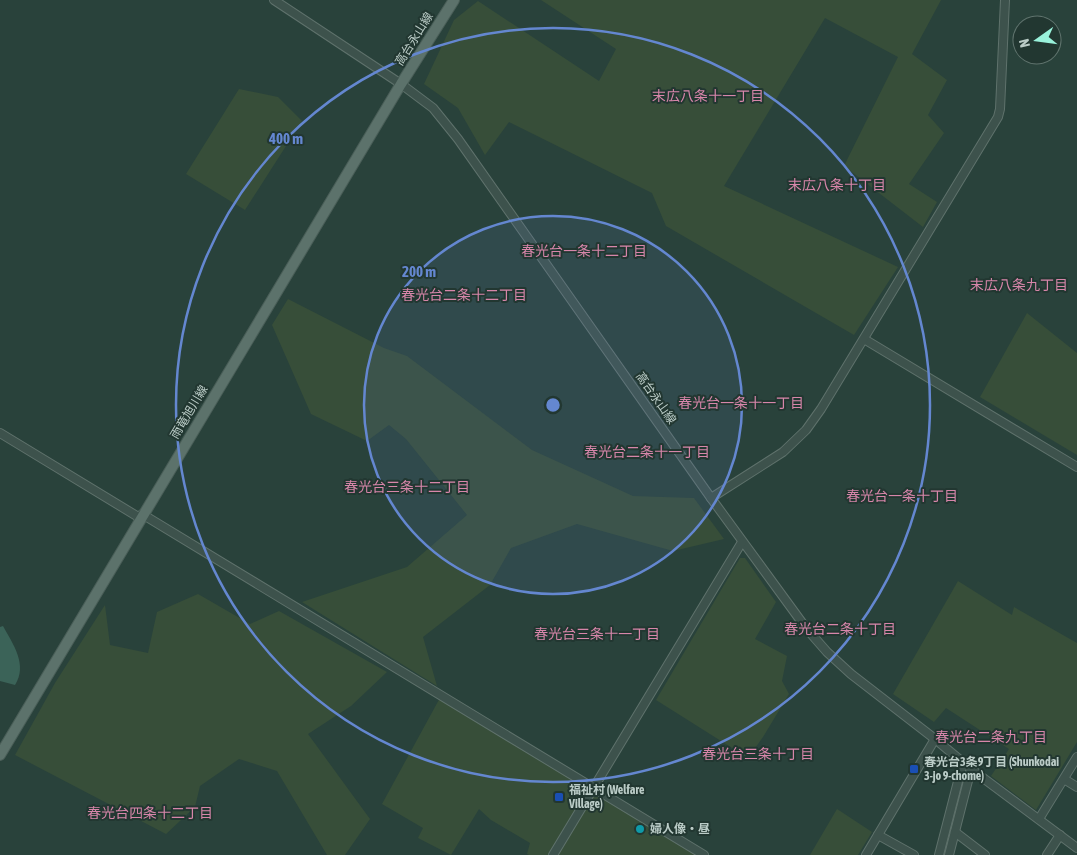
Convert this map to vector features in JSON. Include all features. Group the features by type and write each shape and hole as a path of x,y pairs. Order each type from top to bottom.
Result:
{"main road":[{"name":"高台永山線","path":"401,84 454,0"},
{"name":"雨竜旭川線","path":"0,755 141,516 401,84"}],"street":[{"path":"274,0 401,84"},
{"path":"711,498 783,452 806,430 822,409 998,117 1000,109 1005,0"},
{"name":"高台永山線","path":"401,84 433,108 458,139 742,542 806,628 827,652 851,674 971,769 1077,848"},
{"path":"864,339 1077,467"},
{"path":"0,433 704,855"},
{"path":"553,855 742,542"},
{"path":"866,855 935,739"},
{"path":"1039,819 1077,757"},
{"path":"939,855 963,762"},
{"path":"949,855 971,769"},
{"path":"1064,779 1077,787"},
{"path":"955,832 985,855"},
{"path":"878,835 914,855"},
{"path":"1047,855 1060,835"}],"shaded area":[{"path":"541,0 941,0 912,54 947,80 928,115 944,133 909,184 937,202 923,227 844,166 898,57 825,18 724,186 898,267 854,335 666,226 652,193 509,122 485,155 458,108 424,84 454,20 478,1 599,81 616,49"},
{"path":"239,89 278,97 302,121 245,210 186,174"},
{"path":"288,299 384,348 407,356 532,450 633,496 694,498 724,539 673,551 577,524 511,548 490,585 423,637 437,686 302,602 407,567 467,515 406,439 389,425 367,441 311,414 272,325"},
{"path":"1027,313 1077,353 1077,455 980,397"},
{"path":"740,558 745,558 776,602 755,639 787,656 782,681 789,694 748,758 656,700"},
{"path":"958,581 1012,615 1014,607 1077,643 1077,742 1036,810 991,776 1009,749 946,708 934,722 893,694"},
{"path":"198,594 250,624 279,611 387,672 351,706 308,734 370,819 345,855 327,855 277,771 239,759 200,786 195,807 166,834 15,755 55,683 105,605 110,645 148,653 157,612"},
{"path":"3,626 15,647 20,662 19,677 15,685 0,681 0,627"},
{"path":"441,696 704,855 529,855 527,854 530,843 491,820 479,809 451,855 418,838 423,828 382,804"},
{"path":"961,768 967,769 946,855 939,855"},
{"path":"837,809 872,832 858,855 810,855"}],"place":[{"name":"春光台3条9丁目 (Shunkodai 3-jo 9-chome)","path":"914,769"},
{"name":"福祉村 (Welfare Village)","path":"559,797"},
{"name":"婦人像・昼","path":"640,829"}],"district":[{"name":"末広八条十一丁目","path":"708,96"},
{"name":"末広八条十丁目","path":"837,185"},
{"name":"春光台一条十二丁目","path":"584,251"},
{"name":"末広八条九丁目","path":"1019,285"},
{"name":"春光台二条十二丁目","path":"464,295"},
{"name":"春光台一条十一丁目","path":"741,403"},
{"name":"春光台二条十一丁目","path":"647,452"},
{"name":"春光台三条十二丁目","path":"407,487"},
{"name":"春光台一条十丁目","path":"902,496"},
{"name":"春光台二条十丁目","path":"840,629"},
{"name":"春光台三条十一丁目","path":"597,634"},
{"name":"春光台二条九丁目","path":"991,737"},
{"name":"春光台三条十丁目","path":"758,754"},
{"name":"春光台四条十二丁目","path":"150,813"}]}
